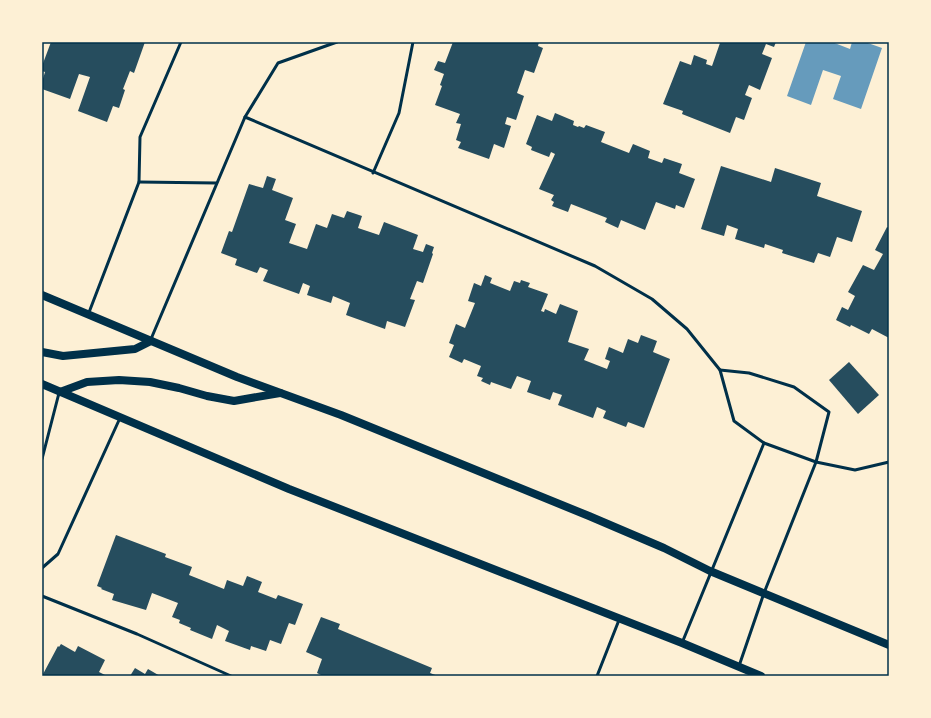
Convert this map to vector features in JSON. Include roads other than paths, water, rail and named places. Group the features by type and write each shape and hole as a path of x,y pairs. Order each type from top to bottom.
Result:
{"main road":[{"path":"42,295 151,341 281,393 341,415 589,516 664,548 710,571 889,646"},
{"path":"42,352 63,356 135,349 151,341"},
{"path":"60,392 87,382 119,380 150,382 234,401 281,393"},
{"path":"42,384 289,489 682,643 761,676"}],"lane":[{"path":"88,314 139,182 140,137 181,42"},
{"path":"151,341 216,183 245,117 278,63 337,42"},
{"path":"373,173 399,113 413,42"},
{"path":"245,117 373,173 595,266 652,299 687,329 720,370 734,421 764,443 816,462 855,470 889,462"},
{"path":"139,182 216,183"},
{"path":"720,370 749,372 794,387 829,412 816,462 764,593 739,666"},
{"path":"42,459 60,392"},
{"path":"42,568 58,554 120,418"},
{"path":"682,643 710,571 764,443"},
{"path":"42,596 137,634 231,676"},
{"path":"597,676 620,619"}],"water":[{"path":"806,42 832,42 850,49 852,42 865,42 882,48 861,109 833,99 841,76 823,70 811,105 787,96"}]}
